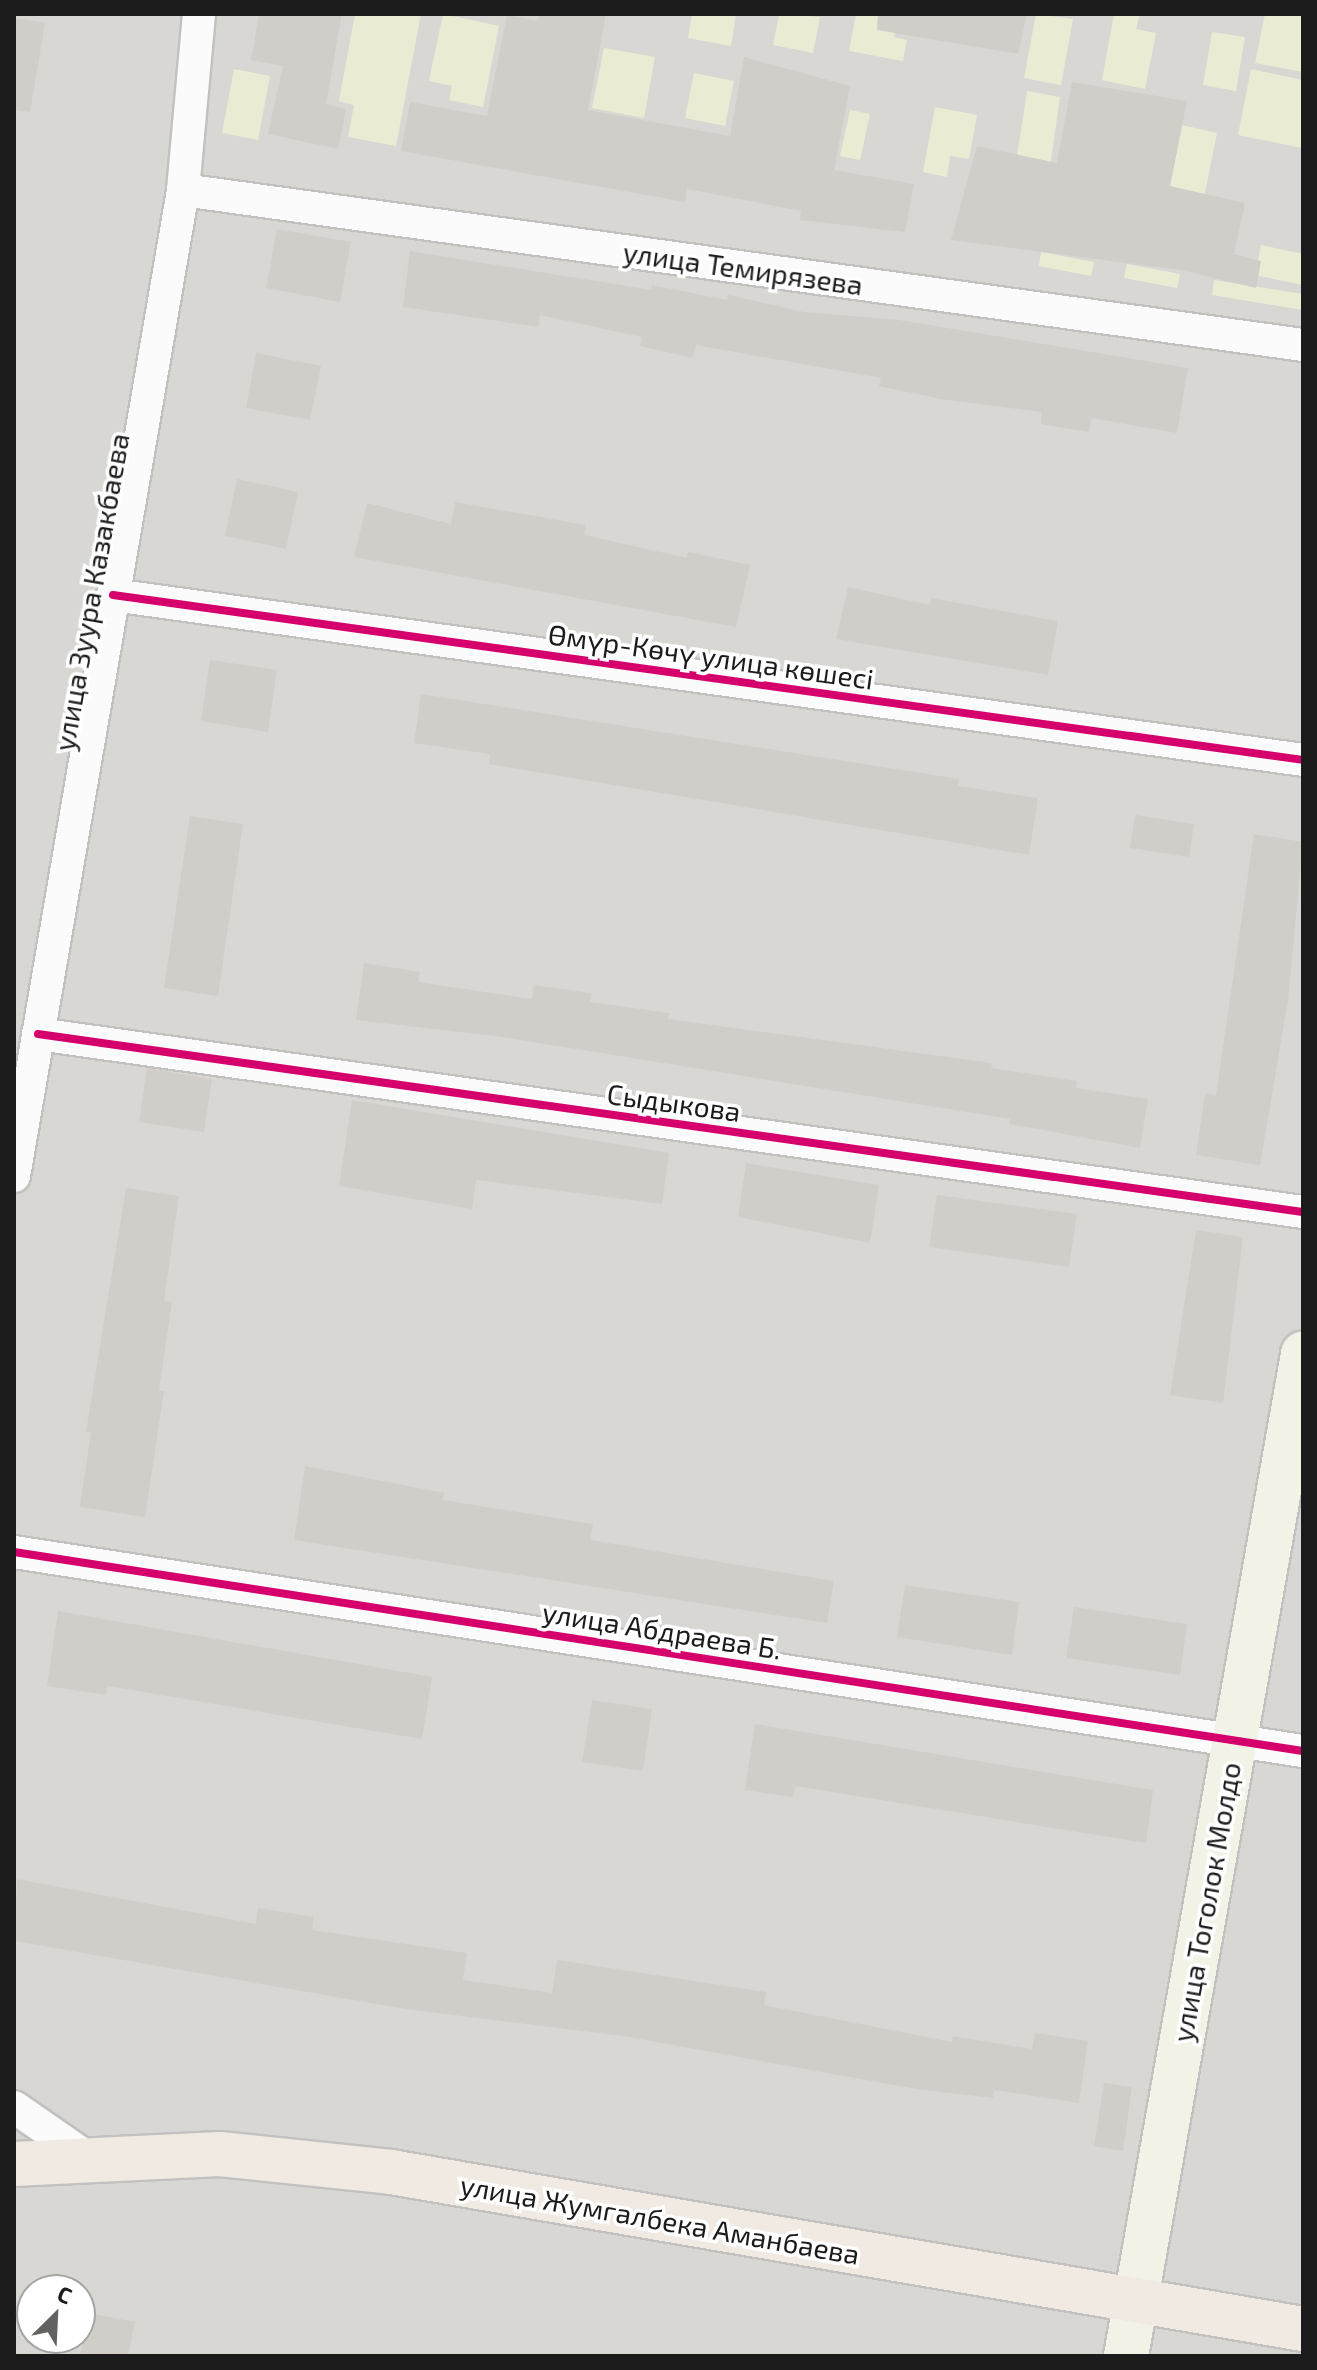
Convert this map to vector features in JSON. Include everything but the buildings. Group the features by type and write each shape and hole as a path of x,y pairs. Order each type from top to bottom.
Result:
{"main road":[{"name":"улица Жумгалбека Аманбаева","path":"14,2164 85,2156 220,2154 391,2172 1303,2329"}],"street":[{"name":"улица Зуура Казакбаева","path":"14,1176 183,190 199,14"},
{"name":"улица Темирязева","path":"183,190 1303,345"},
{"name":"Өмүр-Көчү улица көшесі","path":"113,595 1303,760"},
{"name":"Сыдыкова","path":"38,1034 1303,1212"},
{"name":"улица Тоголок Молдо","path":"1126,2356 1303,1354"},
{"name":"улица Абдраева Б.","path":"14,1552 1303,1751"},
{"path":"14,2107 85,2156"}],"shaded area":[{"path":"14,14 1303,14 1303,2356 14,2356"}],"green space":[{"path":"355,14 421,14 396,146 348,137 354,105 339,101"},
{"path":"443,14 499,26 483,107 449,100 452,86 429,81"},
{"path":"692,14 736,14 731,46 688,38"},
{"path":"779,14 820,17 813,53 773,45"},
{"path":"856,14 898,14 894,37 907,40 903,61 849,51"},
{"path":"1036,14 1073,19 1061,85 1024,78"},
{"path":"1114,14 1140,14 1136,29 1156,33 1145,89 1102,80"},
{"path":"1265,14 1303,14 1303,72 1255,63"},
{"path":"1212,32 1245,37 1236,91 1203,85"},
{"path":"604,48 655,57 644,118 592,108"},
{"path":"234,69 270,76 258,140 222,133"},
{"path":"1251,69 1303,80 1303,148 1238,135"},
{"path":"694,73 734,81 725,126 685,118"},
{"path":"1027,91 1060,97 1050,167 1016,163"},
{"path":"935,107 977,115 969,159 950,156 947,177 923,172"},
{"path":"850,110 870,114 860,160 840,156"},
{"path":"1182,125 1217,133 1202,208 1167,201"},
{"path":"1261,245 1303,254 1303,285 1255,275"},
{"path":"1041,252 1094,262 1091,276 1039,266"},
{"path":"1127,264 1180,274 1177,288 1124,278"},
{"path":"1214,280 1303,294 1303,310 1212,295"}],"cycle path":[{"path":"113,595 1303,760"},
{"path":"38,1034 1303,1212"},
{"path":"14,1552 1303,1751"}]}
